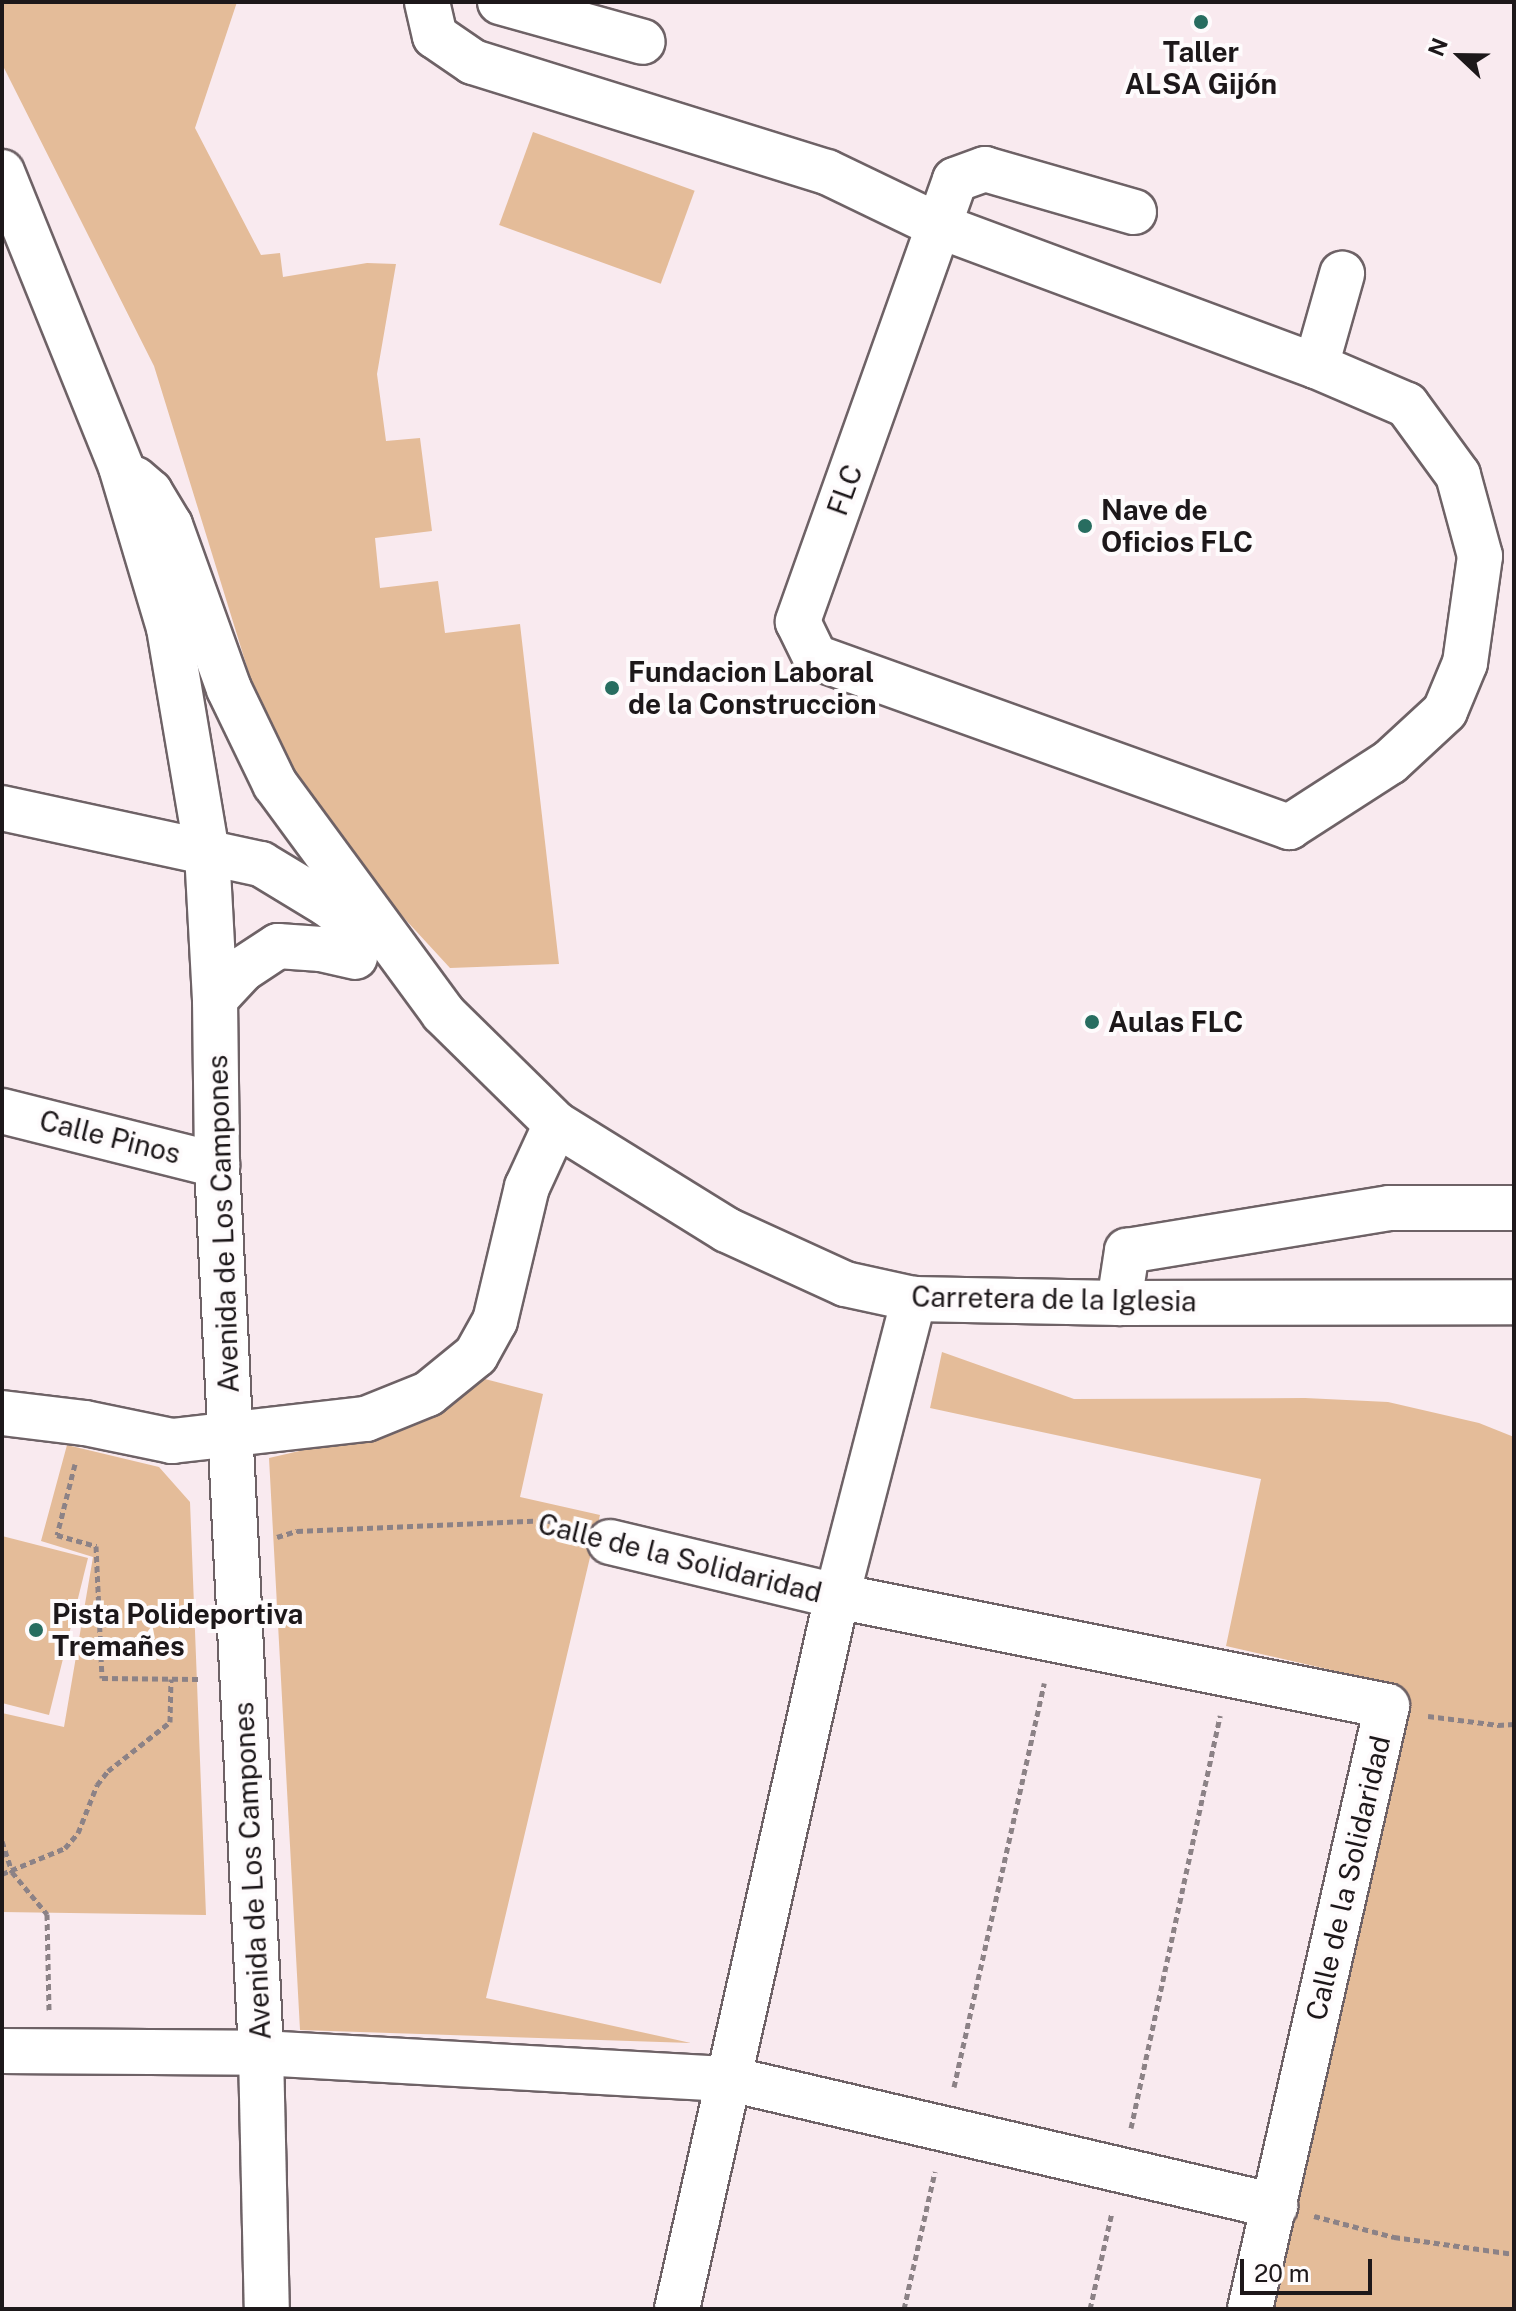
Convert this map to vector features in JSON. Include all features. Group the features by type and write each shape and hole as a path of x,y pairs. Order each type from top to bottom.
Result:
{"street":[{"path":"427,2 428,19 435,36 473,62 827,172 939,226 1316,366 1342,274"},
{"path":"500,2 643,42"},
{"name":"FLC","path":"1134,212 985,169 955,180 798,622 815,657 1289,827 1390,762 1445,711 1465,663 1480,556 1458,475 1407,405 1316,366"},
{"name":"Avenida de Los Campones","path":"2,172 121,467 169,628 207,852 215,999 217,1165 261,2053 267,2309"},
{"name":"Carretera de la Iglesia","path":"121,467 150,492 170,525 229,689 275,784 443,1013 556,1124 727,1230 845,1284 914,1299 1119,1303 1514,1302"},
{"path":"2,808 207,852"},
{"name":"Carretera de la Iglesia","path":"207,852 261,864 327,904 405,962"},
{"name":"Carretera de la Iglesia","path":"207,852 241,889 317,925 355,957 443,1013"},
{"name":"Carretera de la Iglesia","path":"215,999 243,969 278,946 321,949 355,957"},
{"name":"Calle Pinos","path":"2,1111 217,1165"},
{"path":"2,1413 85,1423 172,1441 232,1437 366,1419 428,1394 476,1355 495,1321 527,1187 556,1124"},
{"path":"1119,1303 1127,1251 1389,1208 1514,1208"},
{"name":"Calle de la Solidaridad","path":"677,2309 837,1596 914,1299"},
{"name":"Calle de la Solidaridad","path":"610,1542 837,1596 1387,1706 1250,2309"},
{"path":"2,2051 261,2053 730,2079 1275,2206"}],"path":[{"path":"2,1874 65,1848 78,1833 97,1785 108,1771 170,1722 171,1679 102,1678 96,1546 57,1535 85,1423"},
{"name":"Calle de la Solidaridad","path":"238,1546 297,1531 546,1520 610,1542"},
{"path":"904,2309 1054,1639"},
{"path":"1090,2309 1229,1675"},
{"path":"1387,1706 1449,1720 1514,1724"},
{"path":"2,1841 12,1872 47,1914 49,2014"},
{"path":"1275,2206 1394,2237 1514,2254"}],"shaded area":[{"path":"237,2 195,128 261,255 280,253 283,277 367,263 396,264 377,374 386,441 420,438 432,531 375,538 380,588 438,581 445,633 520,624 559,964 450,968 335,843 259,706 154,366 2,64 2,3"},
{"path":"533,132 695,191 661,284 499,225"},
{"path":"942,1352 1074,1399 1305,1398 1388,1402 1479,1423 1514,1437 1514,2309 1262,2309 1401,1686 1226,1646 1261,1479 930,1408"},
{"path":"485,1379 543,1394 520,1497 600,1515 486,1998 691,2043 300,2030 269,1458 386,1431"},
{"path":"67,1445 159,1467 190,1502 206,1915 2,1912 2,1713 64,1727 93,1557 41,1541"},
{"name":"Pista Polideportiva Tremañes","path":"2,1536 88,1558 49,1715 2,1703"}],"place":[{"name":"Taller ALSA Gijón","path":"1201,22"},
{"name":"Nave de Oficios FLC","path":"1085,526"},
{"name":"Fundacion Laboral de la Construccion","path":"612,688"},
{"name":"Aulas FLC","path":"1092,1022"},
{"name":"Pista Polideportiva Tremañes","path":"36,1630"}]}
